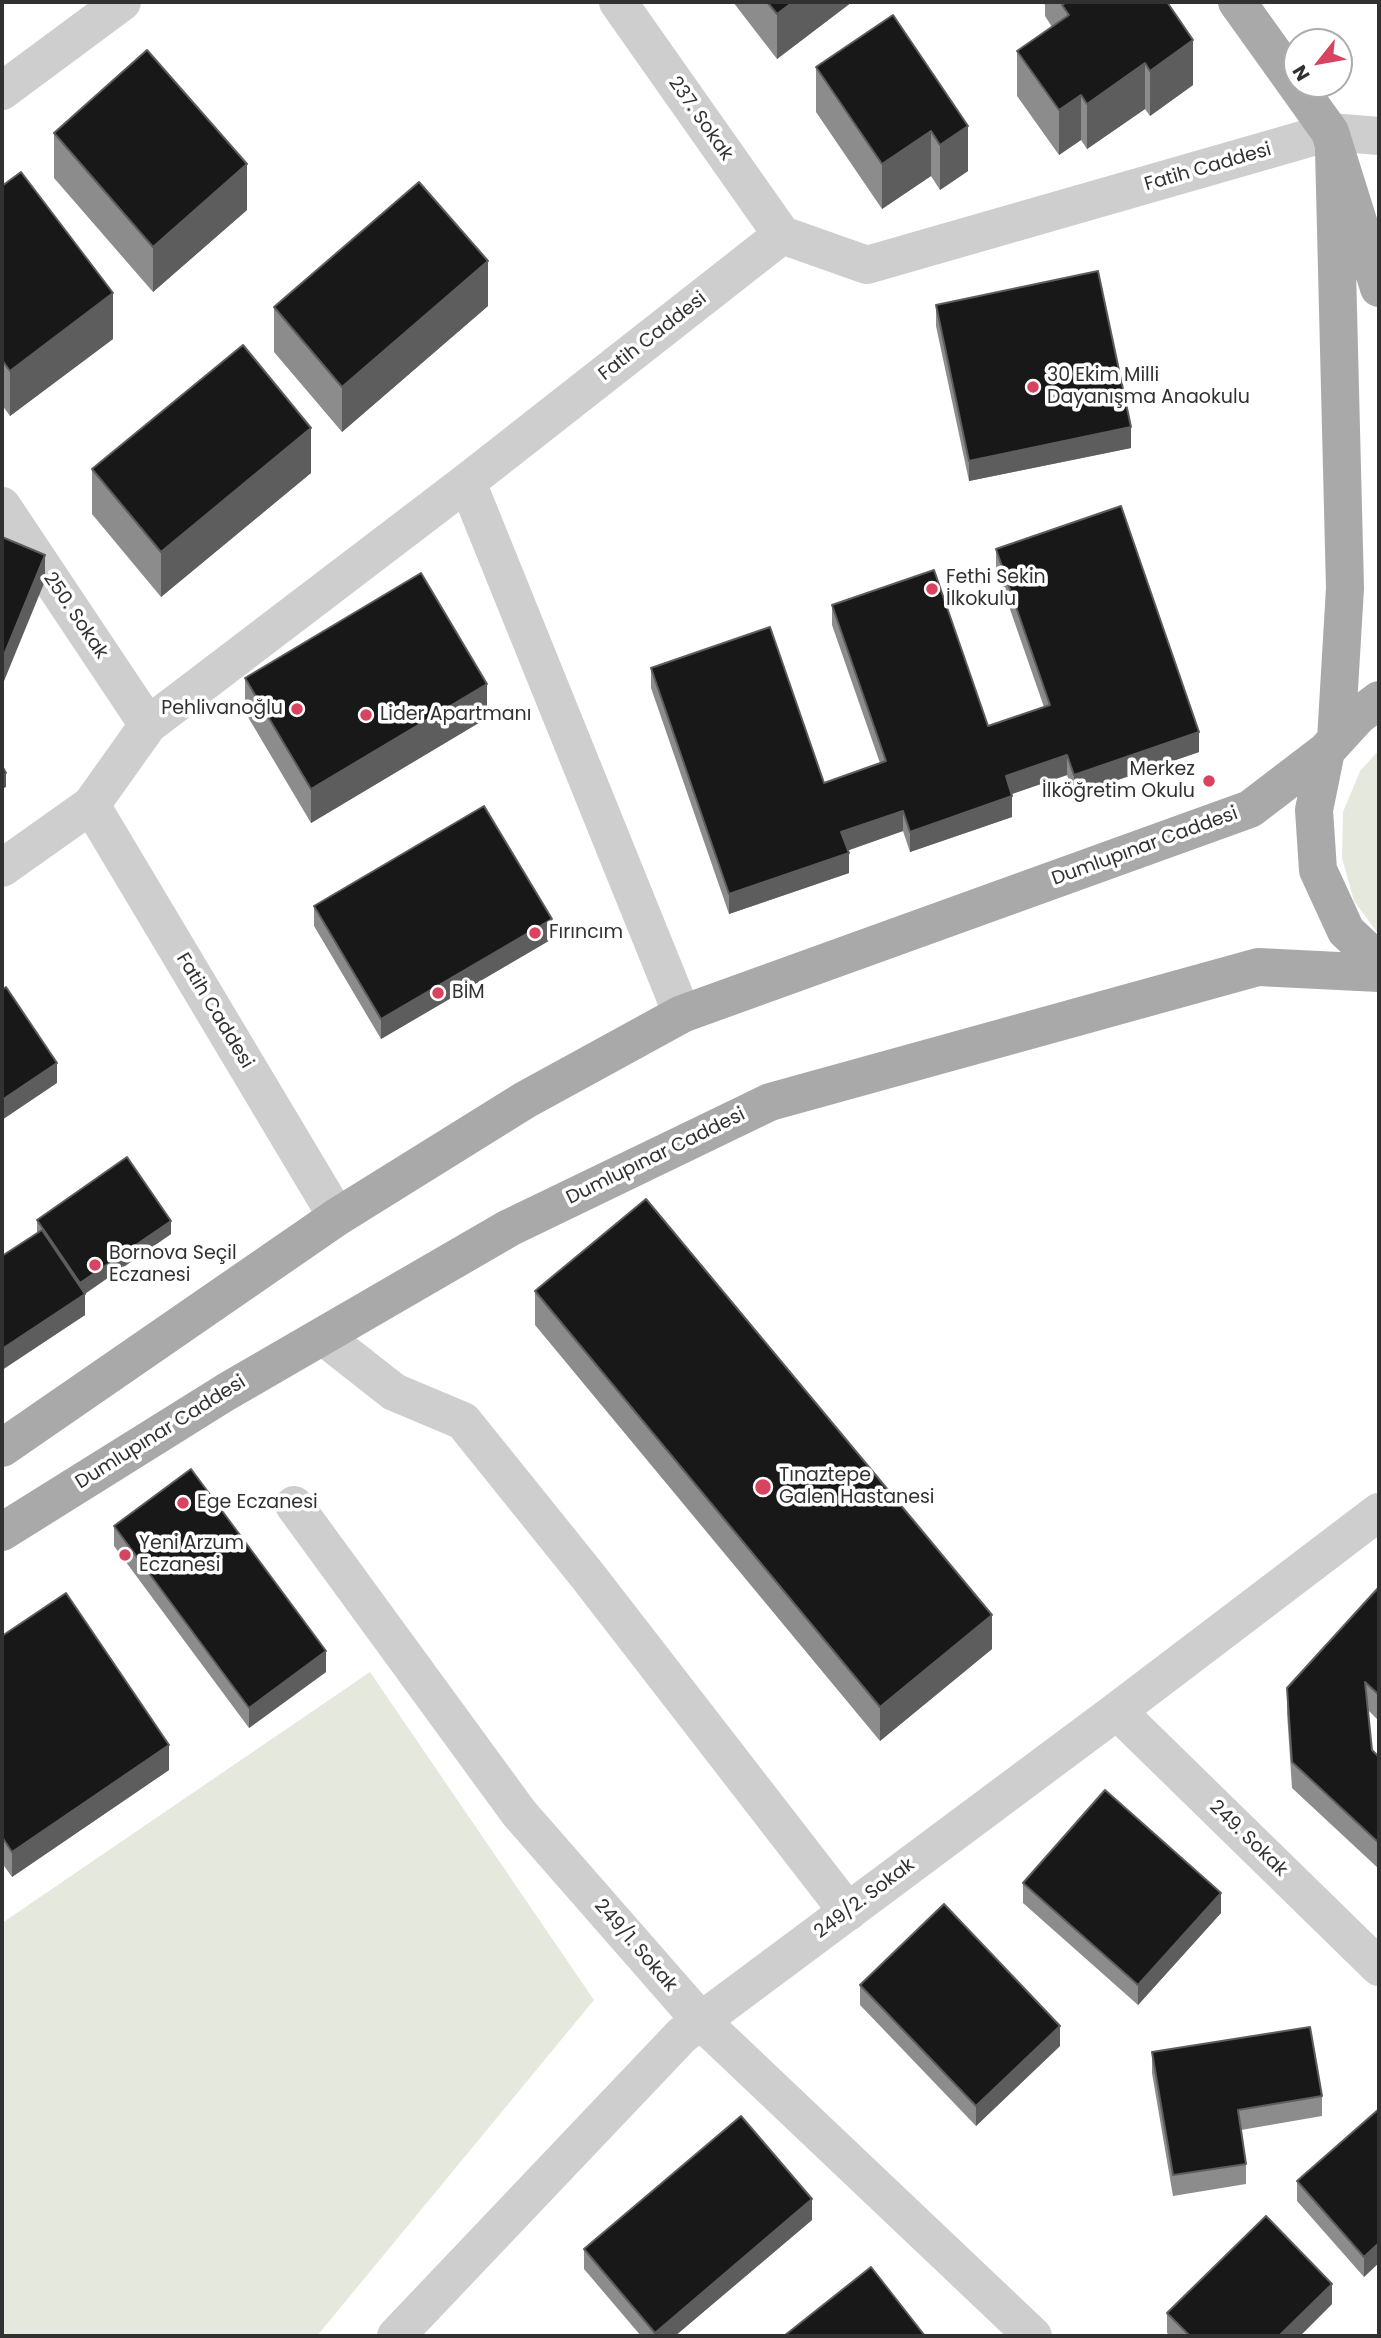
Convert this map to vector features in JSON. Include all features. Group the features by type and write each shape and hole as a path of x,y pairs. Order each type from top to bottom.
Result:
{"main road":[{"path":"1237,2 1332,141 1379,288"},
{"path":"1332,141 1345,588 1331,746 1314,810 1318,870 1346,931 1379,962"},
{"name":"Dumlupınar Caddesi","path":"2,1448 337,1217 524,1100 682,1014 1250,809 1331,746 1357,716 1379,700"},
{"name":"Dumlupınar Caddesi","path":"2,1532 226,1392 509,1228 770,1102 1258,967 1379,973"}],"street":[{"path":"2,92 122,2"},
{"name":"237. Sokak","path":"618,2 782,235"},
{"path":"1332,141 1379,136"},
{"name":"Fatih Caddesi","path":"2,868 91,805 148,725 467,482 782,235 867,265 1332,141"},
{"path":"467,482 682,1014"},
{"name":"250. Sokak","path":"2,506 148,725"},
{"name":"Fatih Caddesi","path":"91,805 337,1217"},
{"path":"324,1337 394,1392 463,1421 587,1575 848,1912"},
{"name":"249/1. Sokak","path":"293,1505 519,1813 701,2021 1033,2336"},
{"name":"249/2. Sokak","path":"396,2336 682,2035 1379,1512"},
{"name":"249. Sokak","path":"1117,1711 1379,1967"}],"shaded area":[{"path":"1379,750 1379,935 1354,901 1342,858 1343,812 1360,771"},
{"path":"370,1672 594,2000 317,2336 2,2336 2,1923"}],"building":[{"path":"767,2 793,2 777,14"},
{"path":"1067,2 1167,2 1193,40 1150,71 1145,63 1087,104 1081,95 1059,110 1017,51 1069,15 1062,5"},
{"path":"893,15 968,126 940,145 931,131 882,164 816,67"},
{"path":"147,50 247,164 153,247 54,133"},
{"path":"21,172 113,293 10,371 2,360 2,186"},
{"path":"419,182 488,261 342,387 274,307"},
{"name":"30 Ekim Milli Dayanışma Anaokulu","path":"1098,271 1131,427 969,461 936,305"},
{"path":"243,345 311,428 161,552 92,469"},
{"name":"Fethi Sekin İlkokulu","path":"1121,506 1199,732 1074,775 1067,755 1006,776 1012,796 910,832 903,811 841,832 849,853 729,894 651,668 770,627 824,783 886,761 832,605 934,570 988,726 1050,705 996,549"},
{"path":"2,537 45,555 2,660"},
{"name":"Lider Apartmanı","path":"421,573 487,684 311,789 245,678"},
{"path":"484,806 552,919 381,1019 314,906"},
{"path":"6,987 57,1063 2,1100 2,990"},
{"path":"127,1157 171,1221 80,1283 37,1220"},
{"name":"Tınaztepe Galen Hastanesi","path":"646,1199 992,1615 880,1707 535,1291"},
{"path":"42,1230 85,1294 2,1349 2,1256"},
{"path":"191,1469 326,1651 249,1708 114,1526"},
{"path":"1379,1587 1379,1695 1365,1682 1372,1750 1379,1757 1379,1843 1292,1762 1287,1688"},
{"path":"66,1593 169,1745 12,1852 2,1837 2,1636"},
{"path":"1105,1790 1221,1893 1138,1985 1023,1883"},
{"path":"944,1904 1060,2026 976,2106 860,1985"},
{"path":"1310,2027 1322,2096 1238,2110 1246,2164 1173,2175 1152,2052"},
{"path":"1379,2109 1379,2243 1364,2257 1297,2181"},
{"path":"741,2116 812,2199 655,2333 584,2249"},
{"path":"1266,2216 1332,2284 1279,2336 1190,2336 1167,2313"},
{"path":"871,2267 925,2336 784,2336"}],"place":[{"name":"30 Ekim Milli Dayanışma Anaokulu","path":"1033,387"},
{"name":"Fethi Sekin İlkokulu","path":"932,589"},
{"name":"Pehlivanoğlu","path":"297,709"},
{"name":"Lider Apartmanı","path":"366,715"},
{"name":"Merkez İlköğretim Okulu","path":"1209,781"},
{"name":"Fırıncım","path":"535,933"},
{"name":"BİM","path":"438,993"},
{"name":"Bornova Seçil Eczanesi","path":"95,1265"},
{"name":"Tınaztepe Galen Hastanesi","path":"763,1487"},
{"name":"Ege Eczanesi","path":"183,1503"},
{"name":"Yeni Arzum Eczanesi","path":"125,1555"}]}
